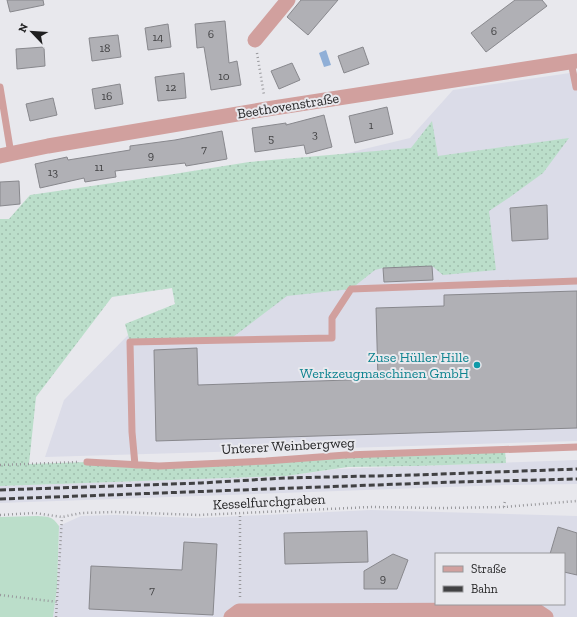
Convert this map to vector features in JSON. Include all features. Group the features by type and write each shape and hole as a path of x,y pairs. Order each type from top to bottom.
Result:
{"street":[{"path":"255,40 288,0"},
{"name":"Beethovenstraße","path":"6,155 48,146 267,109 574,61"},
{"path":"235,614 517,610 537,611 546,617"}],"lane":[{"path":"574,61 576,87"},
{"path":"0,87 6,155"},
{"path":"135,465 132,432 130,342 332,338 332,318 351,289 577,281"},
{"name":"Unterer Weinbergweg","path":"87,462 159,466 266,461 346,455 577,447"}],"path":[{"path":"255,40 267,109"},
{"path":"0,465 87,462"},
{"path":"504,507 505,500"},
{"name":"Kesselfurchgraben","path":"62,517 81,513 101,512 199,515 371,507 504,507 577,501"},
{"path":"0,515 35,513 62,517 56,617"},
{"path":"235,614 240,513"},
{"path":"0,595 58,602"}],"shaded area":[{"path":"577,72 577,441 45,457 64,400 135,328 188,330 177,194 410,138 453,90"},
{"path":"577,460 577,484 505,485 0,503 0,486 286,476 337,469"},
{"path":"371,510 577,516 577,617 53,617 57,588 59,526 81,516 115,515 199,518"}],"green space":[{"path":"432,121 438,156 569,138 543,173 489,211 496,270 443,275 432,266 383,268 375,270 351,289 287,296 229,340 130,342 125,324 175,304 172,288 112,297 36,397 29,464 87,462 159,466 505,450 506,463 348,467 286,476 0,486 0,219 9,219 30,195 249,162 411,148"},
{"path":"38,516 50,518 59,526 57,588 53,617 0,617 0,517"}],"water":[{"path":"326,50 331,65 324,67 319,53"}],"building":[{"path":"7,0 43,0 44,5 10,12"},
{"path":"301,0 338,0 308,35 287,17"},
{"path":"515,0 542,0 547,6 486,52 471,33"},
{"path":"225,21 229,63 237,61 241,85 211,90 204,47 197,48 195,24"},
{"path":"168,24 171,47 148,50 145,28"},
{"path":"118,35 121,57 92,61 89,38"},
{"path":"44,47 45,66 17,69 16,49"},
{"path":"363,47 369,64 344,73 338,56"},
{"path":"292,63 300,80 279,89 271,71"},
{"path":"184,73 186,98 158,101 155,77"},
{"path":"120,84 123,104 95,109 92,89"},
{"path":"53,98 57,115 30,121 26,104"},
{"path":"387,107 393,134 355,143 349,116"},
{"path":"324,115 332,147 306,154 304,145 255,152 252,128 286,123 286,125"},
{"path":"222,131 227,159 186,166 185,163 115,171 116,177 85,182 84,178 40,188 35,164 67,157 68,160 130,150 130,146 175,140"},
{"path":"19,181 20,204 0,206 0,182"},
{"path":"547,205 548,239 512,241 510,208"},
{"path":"432,266 433,280 384,282 383,268"},
{"name":"Zuse Hüller Hille Werkzeugmaschinen GmbH","path":"577,291 577,428 156,441 154,350 197,348 198,385 378,379 376,308 444,306 444,295"},
{"path":"558,527 577,533 577,575 565,572 565,553 550,553"},
{"path":"367,531 368,562 285,564 284,533"},
{"path":"184,542 217,544 213,615 89,609 91,566 182,570"},
{"path":"393,554 408,560 397,589 364,589 364,571"}],"railway":[{"path":"0,490 201,483 285,478 577,469"},
{"path":"0,499 455,482 577,479"}],"place":[{"name":"Zuse Hüller Hille Werkzeugmaschinen GmbH","path":"477,365"}]}
